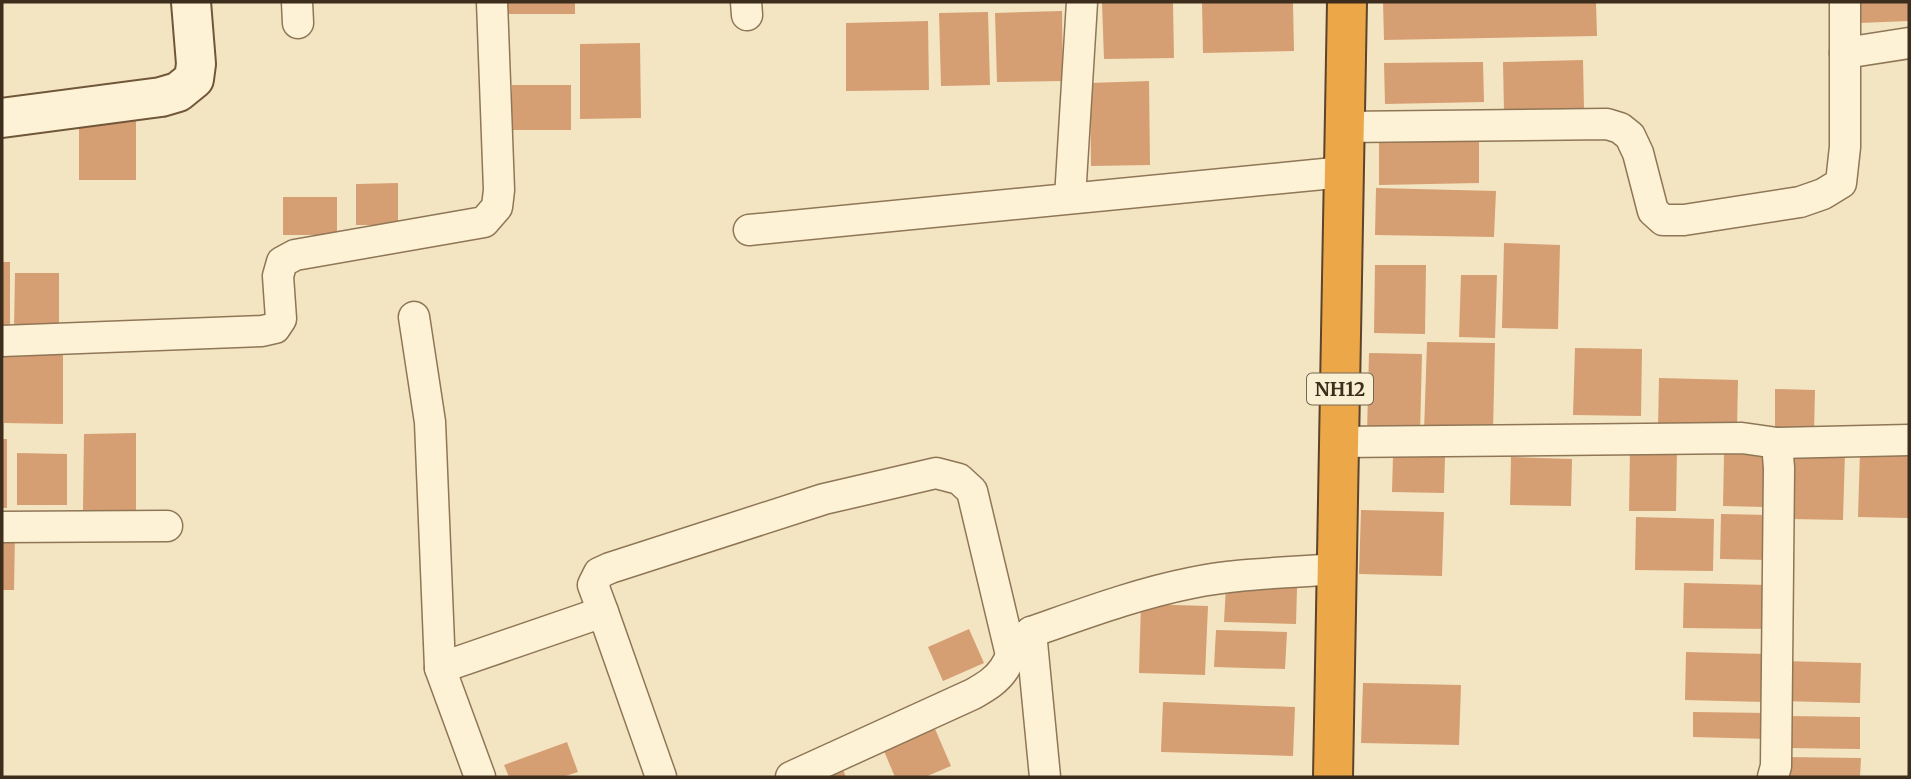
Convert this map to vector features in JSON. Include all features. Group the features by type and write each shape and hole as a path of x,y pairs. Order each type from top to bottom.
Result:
{"highway":[{"name":"NH12","path":"1332,777 1347,2"}],"street":[{"path":"2,118 161,97 178,92 194,79 196,64 191,2"},
{"path":"2,341 262,331 275,328 281,319 278,276 282,262 289,258 484,222 497,207 499,190 492,2"},
{"path":"1070,198 1082,2"},
{"path":"1345,127 1607,124 1620,128 1630,136 1638,153 1653,211 1663,220 1684,220 1800,202 1823,194 1841,183 1845,147 1845,2"},
{"path":"1845,54 1909,43"},
{"path":"749,230 1344,172"},
{"path":"414,317 430,422 440,668 480,777"},
{"path":"1339,442 1742,438 1777,443 1909,440"},
{"path":"1773,777 1776,766 1777,443"},
{"path":"661,777 593,584 598,573 610,568 824,499 936,473 959,479 972,491 1011,654"},
{"path":"2,527 167,526"},
{"path":"791,777 991,684 1003,670 1019,641 1031,632 1157,590 1194,582 1336,569"},
{"path":"440,668 603,612"},
{"path":"1031,632 1045,777"}],"building":[{"path":"507,2 575,2 575,14 507,14"},
{"path":"1173,2 1174,58 1104,59 1102,3"},
{"path":"1202,2 1293,2 1294,51 1203,53"},
{"path":"1383,2 1596,2 1597,36 1384,40"},
{"path":"1858,2 1909,2 1909,21 1859,23"},
{"path":"1062,11 1063,81 997,82 995,13"},
{"path":"988,12 990,85 941,86 939,13"},
{"path":"928,21 929,90 846,91 846,23"},
{"path":"640,43 641,118 580,119 580,44"},
{"path":"1583,60 1584,109 1504,111 1503,62"},
{"path":"1483,62 1484,102 1385,104 1384,63"},
{"path":"1149,81 1150,165 1091,166 1090,83"},
{"path":"512,85 571,85 571,130 512,130"},
{"path":"79,121 136,121 136,180 79,180"},
{"path":"1479,139 1479,183 1379,185 1379,141"},
{"path":"398,183 398,225 356,225 356,184"},
{"path":"1376,188 1496,191 1494,237 1375,235"},
{"path":"283,197 337,197 337,235 283,235"},
{"path":"1504,243 1560,245 1558,329 1502,328"},
{"path":"2,262 10,262 10,336 2,336"},
{"path":"1375,265 1426,265 1425,334 1374,333"},
{"path":"15,273 59,273 59,329 14,329"},
{"path":"1461,275 1497,275 1495,338 1459,337"},
{"path":"1427,342 1495,343 1493,433 1424,432"},
{"path":"4,344 63,344 63,424 4,423"},
{"path":"1575,348 1642,349 1641,416 1573,415"},
{"path":"1369,353 1422,354 1420,434 1367,434"},
{"path":"1659,378 1738,380 1737,429 1658,427"},
{"path":"1775,389 1815,390 1814,434 1775,434"},
{"path":"136,433 136,512 83,512 84,434"},
{"path":"2,439 7,439 7,508 2,508"},
{"path":"1630,447 1677,448 1676,511 1629,511"},
{"path":"1793,451 1845,452 1843,520 1791,519"},
{"path":"1860,452 1909,453 1909,518 1858,517"},
{"path":"17,453 67,454 67,505 17,505"},
{"path":"1724,454 1766,455 1764,507 1723,506"},
{"path":"1393,456 1445,457 1444,493 1392,492"},
{"path":"1511,457 1572,459 1571,506 1510,505"},
{"path":"1361,510 1444,512 1442,576 1359,574"},
{"path":"1721,514 1770,515 1769,560 1720,559"},
{"path":"1636,517 1714,519 1713,571 1635,570"},
{"path":"2,533 15,533 14,590 2,590"},
{"path":"1684,583 1770,585 1769,629 1683,628"},
{"path":"1226,586 1297,588 1296,624 1224,622"},
{"path":"1141,604 1208,606 1205,675 1139,673"},
{"path":"969,629 984,663 943,681 928,647"},
{"path":"1216,630 1287,632 1285,669 1214,667"},
{"path":"1686,652 1766,654 1765,702 1685,700"},
{"path":"1781,661 1861,663 1860,703 1780,701"},
{"path":"1363,683 1461,685 1459,745 1361,743"},
{"path":"1163,702 1295,707 1293,756 1161,752"},
{"path":"1693,712 1769,713 1769,739 1693,737"},
{"path":"1789,716 1860,717 1860,749 1788,748"},
{"path":"932,722 951,766 925,777 895,777 881,744"},
{"path":"567,742 578,772 562,777 509,777 504,765"},
{"path":"1787,757 1861,758 1860,777 1786,777"},
{"path":"839,760 846,777 815,777"}]}
